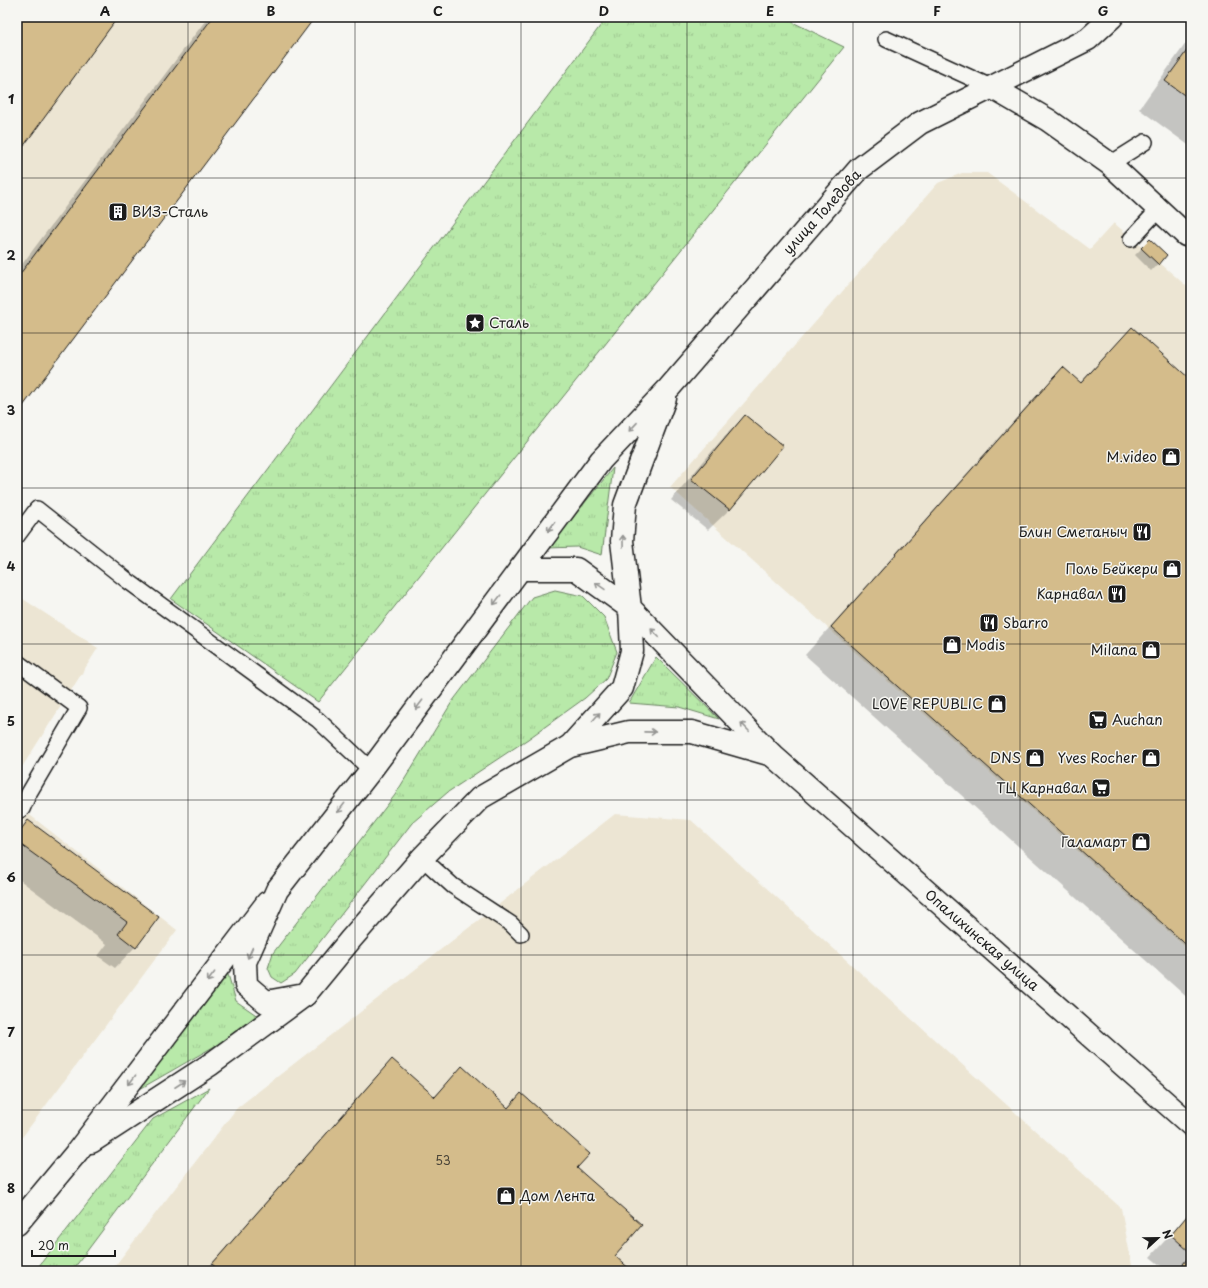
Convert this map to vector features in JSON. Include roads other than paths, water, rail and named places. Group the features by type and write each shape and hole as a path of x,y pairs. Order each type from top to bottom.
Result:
{"street":[{"name":"улица Толедова","path":"277,890 371,770 601,460 669,388 859,169 920,123 993,88 1088,39 1112,17"},
{"path":"993,88 1048,120 1110,164 1188,237"},
{"path":"570,746 622,688 632,651 630,608 622,541 626,505 669,388"},
{"name":"Опалихинская улица","path":"520,569 576,569 630,608 772,755 1191,1125"},
{"path":"77,1152 211,1064 305,995 351,939 422,858 480,798 570,746 629,732 692,732 772,755"},
{"path":"277,890 245,962 246,986 266,1002 305,995"},
{"path":"17,1224 77,1152 277,890"}],"lane":[{"path":"886,39 993,88"},
{"path":"1110,164 1145,142"},
{"path":"1131,239 1158,209"},
{"path":"17,536 37,509 134,584 318,720 371,770"},
{"path":"17,662 79,708 29,793 22,808 17,812"},
{"path":"422,858 453,886 511,924 521,934"}],"place":[{"name":"ВИЗ-Сталь","path":"118,212"},
{"name":"Сталь","path":"475,323"},
{"name":"M.video","path":"1171,457"},
{"name":"Блин Сметаныч","path":"1142,532"},
{"name":"Поль Бейкери","path":"1172,569"},
{"name":"Карнавал","path":"1117,594"},
{"name":"Sbarro","path":"989,623"},
{"name":"Modis","path":"952,645"},
{"name":"Milana","path":"1151,650"},
{"name":"LOVE REPUBLIC","path":"997,704"},
{"name":"Auchan","path":"1098,720"},
{"name":"DNS","path":"1035,758"},
{"name":"Yves Rocher","path":"1151,758"},
{"name":"ТЦ Карнавал","path":"1101,788"},
{"name":"Галамарт","path":"1141,842"},
{"name":"Дом Лента","path":"506,1196"}]}
